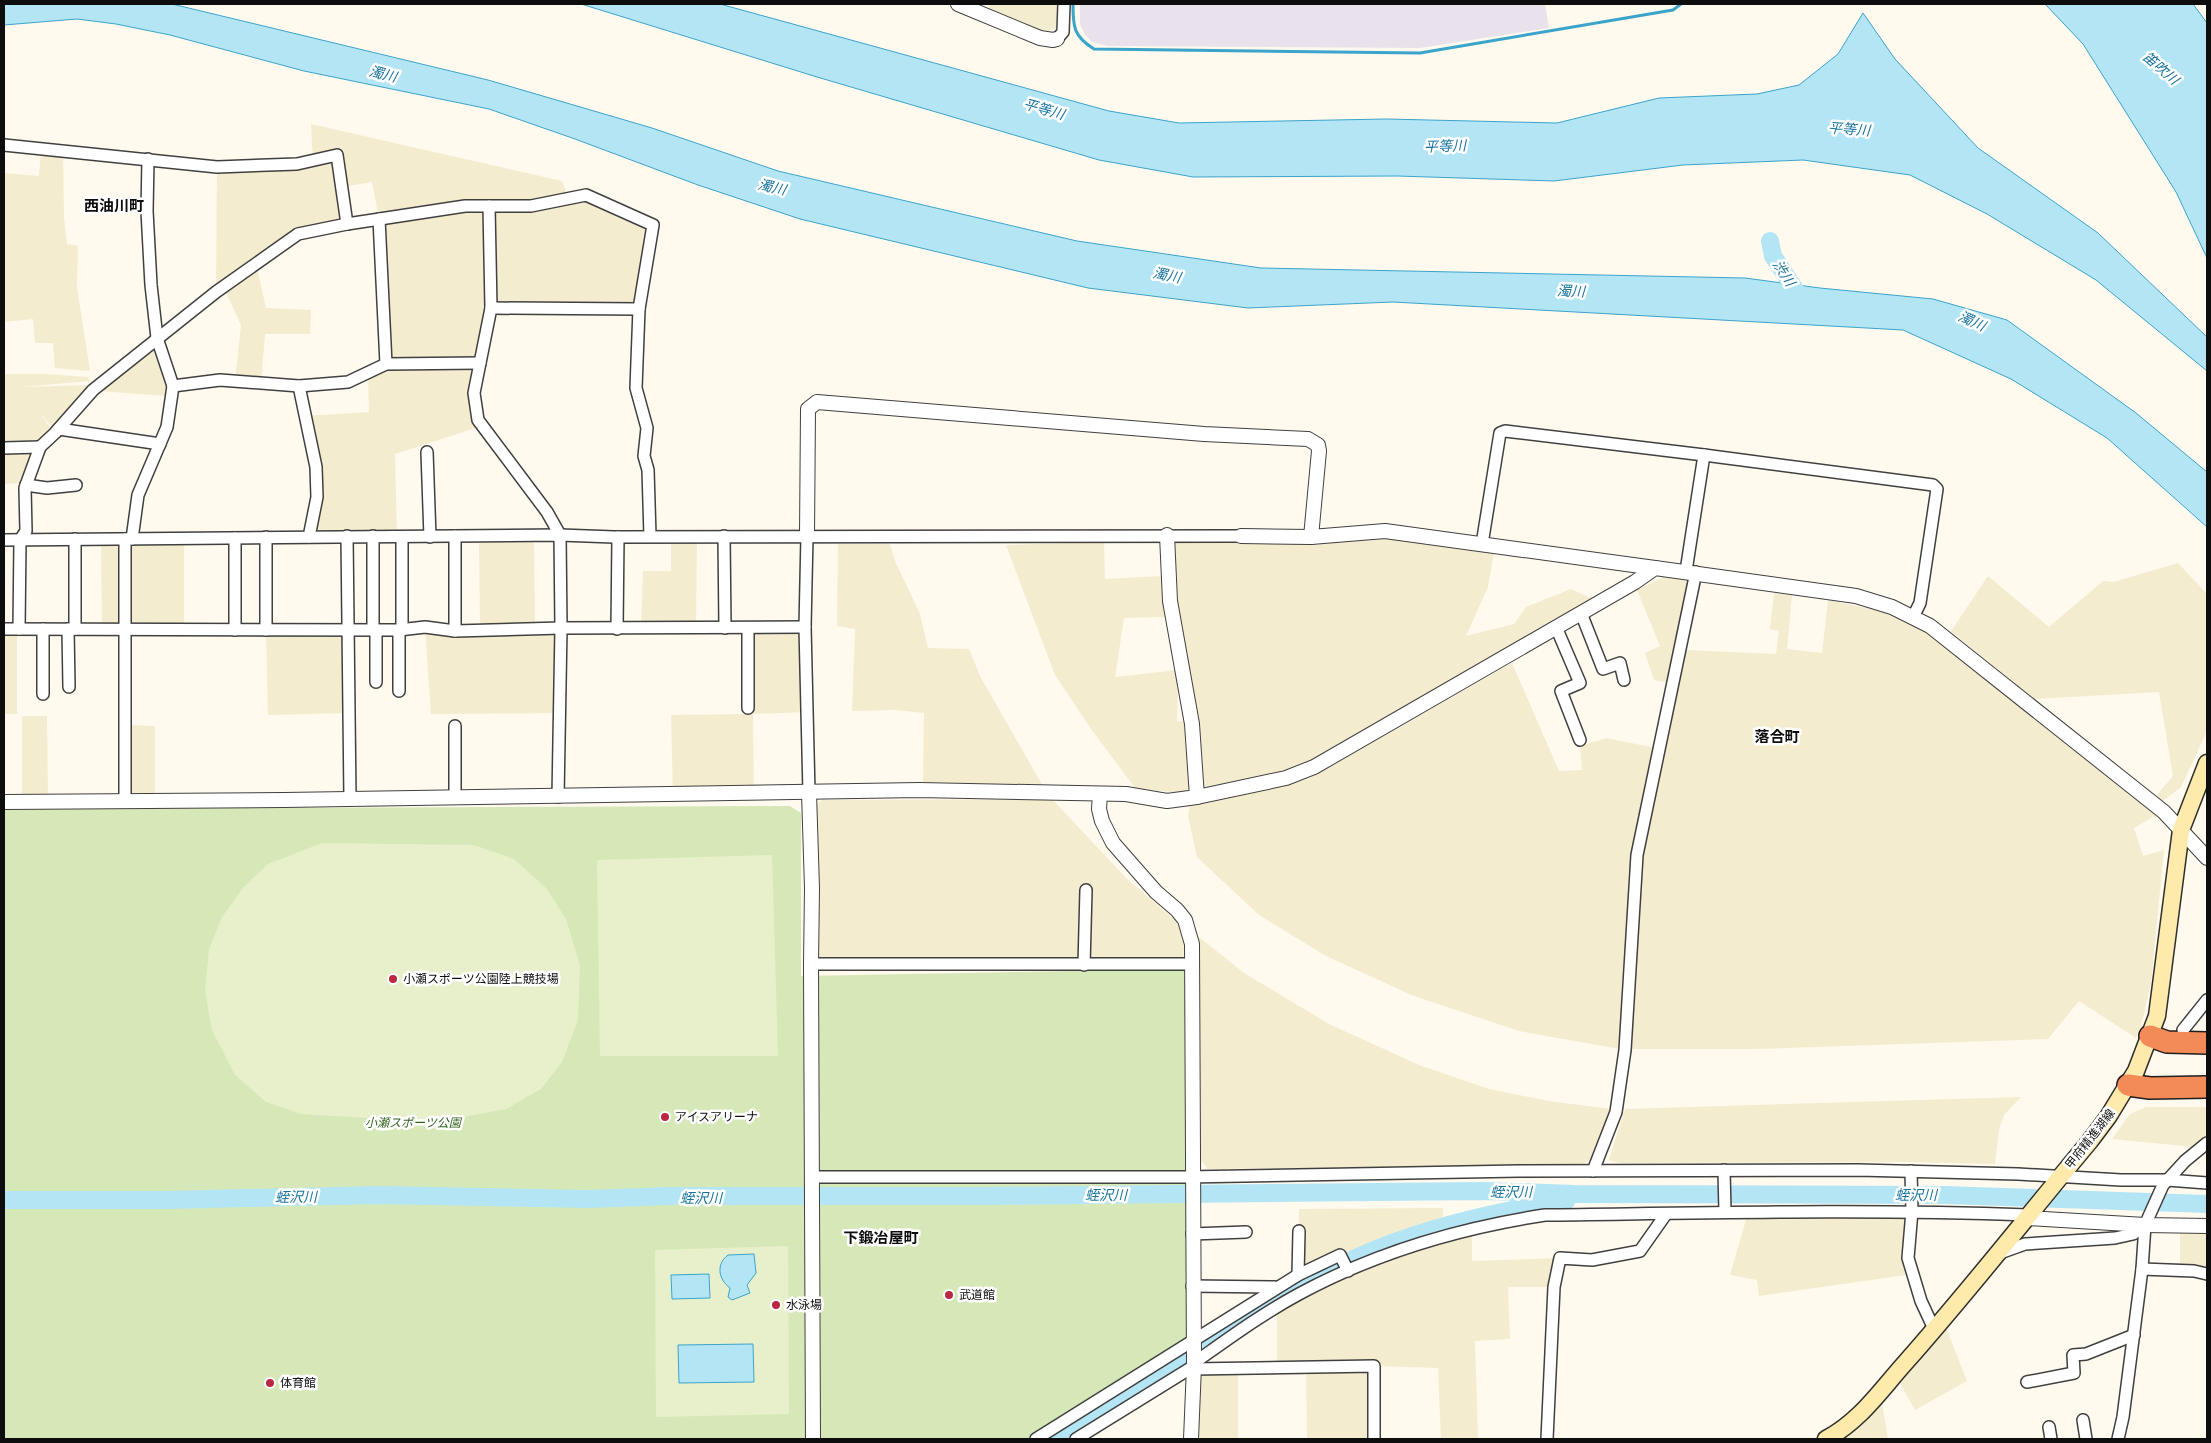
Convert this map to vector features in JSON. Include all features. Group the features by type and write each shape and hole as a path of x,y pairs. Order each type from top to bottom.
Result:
{"highway":[{"path":"2150,1036 2168,1042 2207,1043"},
{"path":"2128,1085 2150,1088 2207,1087"}],"main road":[{"name":"甲府精進湖線","path":"1826,1439 1847,1426 1863,1411 1934,1329 2108,1117 2128,1085 2157,1016 2181,830 2207,763"}],"street":[{"path":"958,4 1040,38 1053,40 1057,39 1063,32 1064,4"},
{"path":"4,145 217,167 296,164 337,155 347,224"},
{"path":"125,801 125,630 129,539 138,494 167,428 172,386 157,338 149,248 148,159"},
{"path":"19,629 20,540 26,531 26,485 40,447 59,429 93,390 157,338 298,234 347,224 465,206 531,206 586,195 653,225 639,309 636,388 647,428 644,456 648,470 650,536"},
{"path":"489,206 491,308 474,393 478,420 547,512 560,535 561,628 558,797"},
{"path":"380,219 386,364"},
{"path":"491,308 639,309"},
{"path":"172,386 220,380 299,386 348,382 386,364 480,363"},
{"path":"299,386 316,467 317,497 309,536"},
{"path":"814,1439 812,888 805,627 808,409 817,402 1204,434 1308,439 1318,445 1319,451 1311,537"},
{"path":"59,429 160,444"},
{"path":"1482,544 1500,433 1505,431 1933,485 1937,490 1920,603 1913,617"},
{"path":"4,448 40,447"},
{"path":"427,452 430,536"},
{"path":"1593,1171 1616,1112 1625,1050 1637,855 1691,571 1704,455"},
{"path":"26,485 47,488 76,485"},
{"path":"4,540 560,535 618,537 1108,537 1167,535 1311,537 1385,531 1655,568 1691,571 1856,596 1892,607 1930,626 2164,812 2207,858"},
{"path":"1167,535 1170,601 1192,724 1197,797"},
{"path":"347,536 350,800"},
{"path":"373,536 376,682"},
{"path":"399,691 402,536"},
{"path":"455,536 455,630"},
{"path":"724,536 725,628"},
{"path":"266,537 266,630"},
{"path":"617,629 618,537"},
{"path":"235,538 235,630"},
{"path":"69,687 75,539"},
{"path":"4,802 350,800 919,790 1126,794 1167,801 1197,797 1286,778 1314,767 1635,582 1655,568"},
{"path":"1581,613 1603,669 1620,663 1624,680"},
{"path":"4,629 401,630 425,627 455,630 805,627"},
{"path":"1556,627 1580,683 1561,691 1580,740"},
{"path":"748,628 748,708"},
{"path":"43,629 43,694"},
{"path":"455,726 455,798"},
{"path":"1100,794 1098,810 1104,827 1113,843 1156,892 1177,910 1185,920 1192,944 1191,1180 1193,1365 1191,1439"},
{"path":"1084,965 1086,890"},
{"path":"811,964 1193,964"},
{"path":"2183,1030 2207,1000"},
{"path":"2118,1439 2123,1417 2134,1336 2147,1222 2165,1183 2207,1143"},
{"path":"812,1181 1191,1180 1593,1171 1724,1174 1911,1174 2207,1183"},
{"path":"1724,1174 1725,1210"},
{"path":"1911,1174 1912,1210 1908,1258 1921,1301 1934,1329"},
{"path":"1076,1439 1193,1365 1264,1314 1348,1270 1462,1231 1517,1219 1546,1215 1666,1214 1725,1210 1912,1210 2207,1226"},
{"path":"1547,1439 1554,1287 1560,1258 1592,1260 1640,1251 1666,1214"},
{"path":"1996,1255 2025,1244 2115,1238 2133,1234 2147,1222"},
{"path":"1298,1275 1299,1231"},
{"path":"1192,1234 1246,1232"},
{"path":"1036,1439 1193,1343 1298,1275 1340,1254 1348,1270"},
{"path":"2142,1269 2194,1271 2207,1274"},
{"path":"1192,1286 1277,1287"},
{"path":"2027,1382 2074,1373 2073,1355 2086,1354 2134,1336"},
{"path":"1193,1365 1374,1366 1374,1439"},
{"path":"2083,1420 2086,1439"},
{"path":"2049,1427 2051,1439"}],"shaded area":[{"path":"988,4 1059,4 1059,22 1055,28 1049,31 1039,30 991,10"},
{"path":"1080,4 1545,4 1549,28 1420,48 1107,46 1092,42 1085,35 1080,24"},
{"path":"311,124 562,181 568,197 586,195 653,225 639,309 491,308 474,393 482,426 395,454 397,537 309,537 317,497 305,416 369,412 368,374 386,363 379,219 372,182 342,187 347,224 298,234 256,264 266,308 311,310 310,334 265,334 261,384 235,381 241,325 224,288 216,292 217,167 313,160"},
{"path":"41,150 63,151 64,218 67,244 78,246 77,288 90,371 55,368 53,343 35,343 33,319 4,322 4,173 39,176"},
{"path":"156,349 160,356 167,386 167,396 99,391"},
{"path":"4,374 88,377 90,381 20,387 91,385 53,428 40,413 52,430 40,440 4,443"},
{"path":"21,451 34,452 19,483 4,484 4,452 19,452 21,458"},
{"path":"1367,532 1495,546 1488,587 1466,636 1514,624 1526,607 1571,589 1600,602 1314,767 1197,797 1167,535"},
{"path":"671,536 697,536 696,629 641,629 643,571 671,571"},
{"path":"101,539 184,539 184,630 102,630"},
{"path":"534,542 535,625 480,625 479,543"},
{"path":"1104,542 1105,579 1163,576 1167,617 1124,618 1115,677 1178,670 1177,721 1187,722 1189,786 1186,792 1135,788 1091,729 1055,675 1006,545"},
{"path":"838,544 890,544 895,561 920,614 928,648 969,649 980,676 1044,788 923,786 924,713 896,710 852,711 855,629 837,626"},
{"path":"2178,563 2207,594 2207,731 2181,787 2163,801 2156,796 2173,776 2159,692 2034,699 1951,631 1988,576 2049,627 2103,581 2113,582"},
{"path":"1663,577 1692,581 1669,683 1654,680 1645,653 1660,646 1637,590"},
{"path":"1774,593 1792,595 1787,649 1822,653 1828,600 1894,614 1928,632 2107,772 2156,815 2134,828 2143,856 2164,850 2151,983 2141,1026 2136,1038 2079,1001 2048,1039 1756,1049 1632,1049 1638,893 1645,836 1685,650 1776,654 1779,631 1770,629"},
{"path":"425,627 561,628 560,713 431,714"},
{"path":"805,627 807,712 753,714 754,628"},
{"path":"4,629 17,629 17,714 4,714"},
{"path":"266,630 348,630 349,713 268,715"},
{"path":"1512,663 1559,771 1582,770 1580,746 1607,738 1655,748 1638,819 1628,874 1625,1050 1519,1031 1414,996 1326,956 1259,915 1197,857 1188,816 1190,804 1309,779"},
{"path":"753,714 754,794 673,795 671,715"},
{"path":"22,716 47,716 48,802 22,802"},
{"path":"125,725 155,726 155,801 125,801"},
{"path":"1052,799 1126,878 1175,920 1182,933 1183,960 820,960 816,956 815,806 822,800"},
{"path":"1199,937 1244,973 1329,1024 1419,1065 1489,1089 1548,1101 1612,1109 1592,1159 1579,1166 1208,1169 1199,1158"},
{"path":"2021,1097 2004,1115 1999,1130 1995,1164 1904,1162 1619,1163 1609,1160 1625,1109"},
{"path":"2146,1107 2207,1107 2207,1136 2194,1147 2112,1139 2130,1114"},
{"path":"1443,1208 1443,1217 1340,1255 1298,1275 1299,1209"},
{"path":"1912,1211 1913,1274 1759,1296 1757,1280 1730,1275 1748,1213"},
{"path":"2180,1226 2207,1226 2207,1274 2180,1270"},
{"path":"1472,1229 1472,1261 1560,1258 1554,1287 1508,1287 1510,1339 1475,1341 1478,1439 1441,1439 1438,1368 1374,1366 1374,1439 1307,1439 1306,1367 1277,1367 1277,1307 1348,1271"},
{"path":"1943,1320 1967,1381 1915,1410 1895,1374"},
{"path":"1199,1370 1238,1371 1238,1439 1197,1439"},
{"path":"1881,1398 1888,1439 1842,1439 1848,1432"}],"green space":[{"name":"小瀬スポーツ公園","path":"790,806 801,813 801,976 1184,969 1193,1342 1032,1439 4,1439 4,809"},
{"name":"小瀬スポーツ公園陸上競技場","path":"322,843 474,845 514,859 547,889 566,919 580,966 578,1020 562,1062 541,1089 506,1109 435,1122 301,1114 266,1102 235,1075 212,1030 205,991 209,949 222,917 243,888 268,864"},
{"path":"772,855 778,1056 600,1056 597,860"},
{"path":"788,1246 789,1414 656,1417 655,1250"}],"water":[{"name":"濁川","path":"4,4 172,4 488,80 652,128 778,171 1077,241 1261,268 1745,278 1820,288 1933,299 2007,320 2136,413 2207,472 2207,527 2107,438 2011,379 1903,330 1393,302 1248,308 1088,288 800,219 698,185 489,109 304,71 170,35 116,24 77,19 4,25"},
{"name":"平等川","path":"581,4 720,4 1109,111 1179,123 1386,119 1557,123 1659,98 1757,94 1799,85 1838,54 1863,13 1895,59 1978,148 2098,233 2207,337 2207,371 2096,280 1987,214 1910,175 1803,160 1683,165 1554,181 1397,176 1193,177 1099,160 817,77"},
{"name":"笛吹川","path":"2045,4 2193,4 2207,23 2207,258 2176,192 2083,44"},
{"path":"754,1254 756,1273 747,1285 750,1293 732,1300 728,1297 730,1288 721,1276 720,1267 728,1255"},
{"path":"709,1274 710,1298 672,1299 671,1275"},
{"path":"753,1344 754,1382 679,1383 678,1345"}],"waterway":[{"path":"1073,4 1073,18 1078,35 1094,49 1420,53 1673,10 1681,4"},
{"name":"渋川","path":"1770,241 1773,256 1804,303"},
{"name":"蛭沢川","path":"4,1200 166,1200 377,1195 589,1199 669,1196 979,1196 1484,1191 1575,1194 1944,1195 2207,1204"},
{"path":"1058,1439 1214,1336 1255,1311 1337,1267 1379,1248 1447,1225 1566,1201"}],"place":[{"name":"小瀬スポーツ公園陸上競技場","path":"393,979"},
{"name":"アイスアリーナ","path":"665,1117"},
{"name":"武道館","path":"949,1295"},
{"name":"水泳場","path":"776,1305"},
{"name":"体育館","path":"270,1383"}],"district":[{"name":"西油川町","path":"114,206"},
{"name":"落合町","path":"1777,737"},
{"name":"下鍛冶屋町","path":"881,1238"}]}
